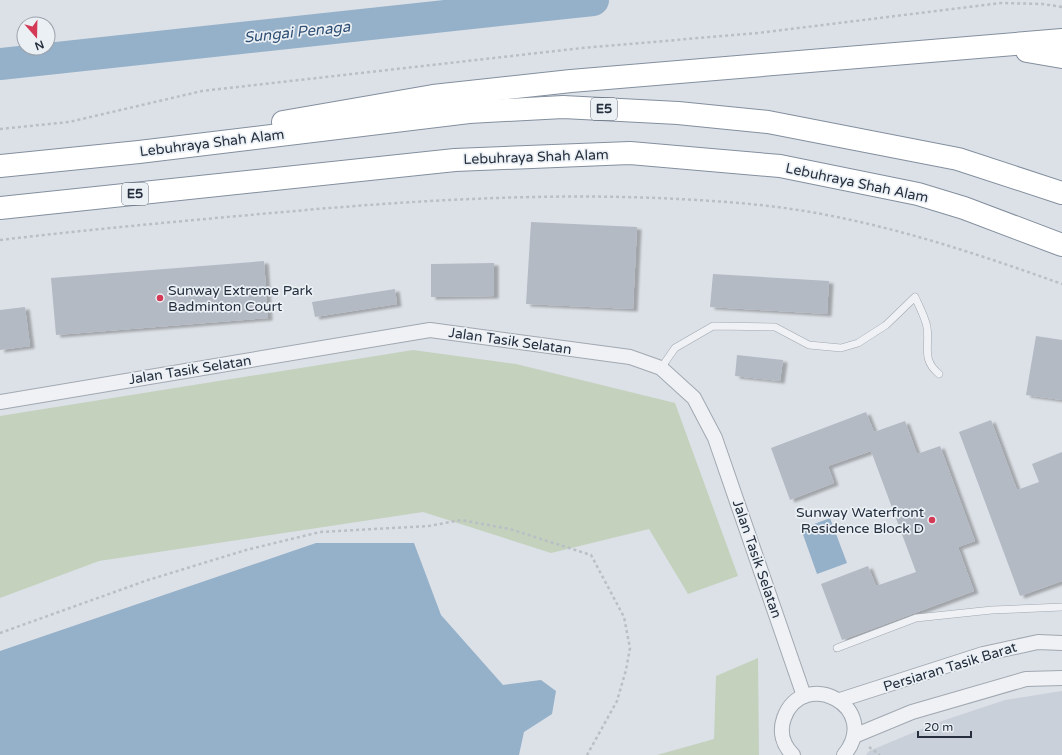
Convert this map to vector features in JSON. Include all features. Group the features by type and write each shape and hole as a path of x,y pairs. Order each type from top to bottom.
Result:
{"highway":[{"path":"139,152 321,114 433,96 571,81 1062,40"},
{"path":"999,46 1062,57"},
{"name":"Lebuhraya Shah Alam","path":"0,166 139,152 469,112 563,107 678,113 768,122 958,159 1062,193"},
{"name":"Lebuhraya Shah Alam","path":"0,208 456,160 630,153 780,166 918,194 964,208 1062,245"}],"street":[{"name":"Jalan Tasik Selatan","path":"0,402 430,330 630,357 661,368 694,398 715,438 804,696"},
{"name":"Persiaran Tasik Barat","path":"840,700 983,654 1038,642 1062,643"},
{"path":"854,736 912,712 1026,680 1062,678"},
{"path":"793,755 787,749 783,737 782,724 786,713 794,703 804,696 823,694 840,700 852,716 854,736 850,747 844,755"}],"lane":[{"path":"661,368 675,348 713,326 775,327 809,345 841,348 858,343 886,325 915,297 927,326 927,357 932,368 939,374"},
{"path":"837,648 916,618 992,610 1062,607"}],"path":[{"path":"0,129 69,122 202,91 582,48 758,33 1001,3 1043,4 1062,7"},
{"path":"0,240 181,220 466,198 559,196 659,198 762,206 865,223 977,253 1062,284"},
{"path":"0,633 148,580 246,550 320,532 429,526 460,520 510,529 591,555 624,617 630,648 626,670 617,701 587,755"}],"shaded area":[{"path":"1062,691 1062,755 866,755 869,751 939,722 1005,700"}],"green space":[{"path":"413,350 516,364 675,403 738,576 688,594 649,529 551,553 423,512 99,561 0,598 0,416"},
{"path":"758,658 759,755 657,755 714,739 716,676"}],"water":[{"path":"830,518 847,563 817,574 801,529"},
{"path":"316,543 414,543 441,615 503,685 541,680 556,691 552,714 524,732 519,755 0,755 0,651"}],"building":[{"path":"531,222 637,227 633,309 526,304"},
{"name":"Sunway Extreme Park Badminton Court","path":"264,261 268,318 56,335 51,278"},
{"path":"494,263 494,296 431,297 431,264"},
{"path":"713,274 829,281 827,314 710,307"},
{"path":"395,289 397,304 315,317 312,302"},
{"path":"25,307 30,346 0,350 0,310"},
{"path":"1036,336 1062,340 1062,400 1026,395"},
{"path":"737,355 783,360 780,381 735,376"},
{"name":"Sunway Waterfront Residence Block D","path":"866,412 874,432 905,421 917,454 940,446 975,541 958,547 974,591 842,640 821,584 868,566 876,586 916,572 871,451 828,466 834,483 790,500 771,448"},
{"path":"991,420 1017,490 1039,482 1032,464 1062,452 1062,581 1020,596 959,432"}],"waterway":[{"name":"Sungai Penaga","path":"0,64 593,0"}],"place":[{"name":"Sunway Extreme Park Badminton Court","path":"160,298"},
{"name":"Sunway Waterfront Residence Block D","path":"932,520"}]}
